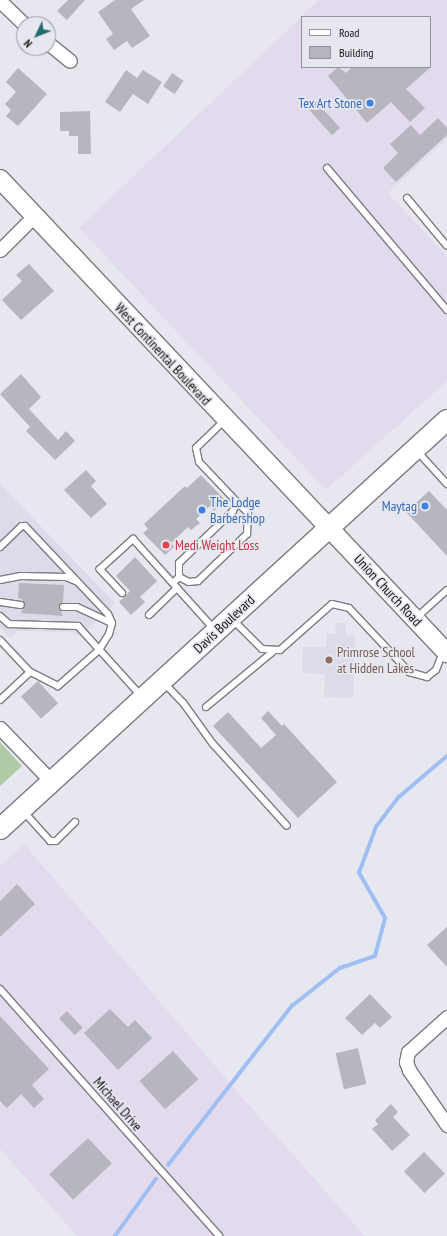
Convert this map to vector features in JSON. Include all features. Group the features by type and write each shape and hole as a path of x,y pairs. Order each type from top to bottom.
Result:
{"main road":[{"name":"West Continental Boulevard","path":"0,179 225,420 329,526"},
{"name":"Davis Boulevard","path":"0,829 231,618 329,526 447,420"},
{"name":"Union Church Road","path":"329,526 445,651"}],"street":[{"path":"0,1 16,16"},
{"path":"56,50 70,61"},
{"path":"0,250 34,216"},
{"path":"0,728 52,782"},
{"path":"447,1016 408,1052 406,1062 409,1070 447,1125"}],"lane":[{"path":"327,168 447,310"},
{"path":"407,198 447,246"},
{"path":"179,577 189,582 198,581 247,534 248,513 199,462 196,448 225,420"},
{"path":"415,449 447,484"},
{"path":"173,583 179,577 179,562 233,511 237,502"},
{"path":"0,547 22,526 25,526 108,614 112,623 109,634 99,650 58,686 30,672 0,640"},
{"path":"122,593 100,569 133,539 216,631"},
{"path":"0,580 21,576 66,578 78,582"},
{"path":"149,615 177,588"},
{"path":"415,619 447,590"},
{"path":"0,602 21,605"},
{"path":"231,618 262,649 280,650 332,604 349,608 409,672 427,677 436,670 445,651"},
{"path":"63,606 77,607 112,623"},
{"path":"0,616 9,624 78,626 143,698"},
{"path":"206,707 275,650"},
{"path":"0,700 30,672"},
{"path":"162,680 184,704 212,744 287,826"},
{"path":"21,809 50,841 56,841 74,822"},
{"name":"Michael Drive","path":"0,989 219,1236"}],"shaded area":[{"path":"319,0 447,0 447,139 388,193 447,257 447,381 326,490 79,228 301,17 301,68 431,68 431,16 302,16"},
{"path":"0,484 115,603 81,636 72,632 17,631 10,638 0,627"},
{"name":"Primrose School at Hidden Lakes","path":"336,623 346,623 346,635 355,636 353,698 324,697 325,674 302,673 303,647 326,647 327,633 335,634"},
{"path":"24,844 241,1096 365,1236 77,1236 0,1149 0,866"}],"green space":[{"path":"0,742 22,766 0,786"}],"building":[{"path":"68,0 85,0 67,20 57,11"},
{"path":"115,0 144,0 131,9 150,36 132,48 127,41 114,50 106,39 113,34 98,12"},
{"path":"18,68 47,94 18,126 6,116 11,110 5,104 16,92 6,82"},
{"name":"Tex Art Stone","path":"337,68 346,73 351,68 430,68 406,89 425,108 410,122 391,102 367,123 328,76"},
{"path":"126,70 137,78 143,70 162,82 148,104 133,94 120,112 105,102"},
{"path":"172,73 184,81 175,94 163,86"},
{"path":"314,99 340,128 332,135 306,106"},
{"path":"90,111 91,154 78,154 78,136 69,136 69,131 60,131 60,112"},
{"path":"438,118 447,128 447,135 396,182 383,168 398,153 390,144 411,125 420,135"},
{"path":"29,264 54,291 21,320 2,300 22,281 16,275"},
{"path":"21,374 41,397 29,409 58,440 66,431 75,441 55,460 26,431 30,427 0,394"},
{"path":"86,470 96,481 91,486 107,504 91,518 64,490"},
{"path":"201,475 225,500 214,511 210,506 196,519 200,523 191,530 188,527 171,543 174,547 165,555 143,533 148,529 144,524 185,486 187,488"},
{"path":"429,491 447,510 447,556 406,512"},
{"path":"135,557 157,581 140,597 145,602 131,615 119,602 130,591 116,576"},
{"path":"19,583 64,585 63,602 59,607 63,616 21,613 25,605 22,599 18,598"},
{"path":"38,681 58,703 41,719 21,696"},
{"path":"268,711 282,726 284,724 337,782 298,818 213,726 228,712 261,748 276,735 261,718"},
{"path":"17,884 35,904 0,937 0,901"},
{"path":"447,927 447,967 427,945"},
{"path":"370,994 392,1017 380,1028 375,1023 362,1035 345,1018"},
{"path":"110,1009 128,1027 135,1020 152,1038 118,1070 84,1033"},
{"path":"67,1011 83,1028 75,1035 59,1019"},
{"path":"0,1016 49,1069 32,1085 44,1099 34,1108 21,1094 7,1108 0,1101"},
{"path":"358,1048 366,1084 344,1089 336,1053"},
{"path":"173,1051 198,1079 165,1109 140,1081"},
{"path":"391,1104 398,1112 393,1117 410,1135 392,1151 372,1129 378,1124 375,1120"},
{"path":"88,1138 112,1164 73,1200 49,1174"},
{"path":"424,1152 445,1174 425,1193 404,1171"}],"waterway":[{"path":"168,1165 292,1006 340,968 375,956 385,918 359,873 376,827 399,797 447,756"},
{"path":"115,1236 156,1179"}],"place":[{"name":"Tex Art Stone","path":"370,103"},
{"name":"Maytag","path":"425,506"},
{"name":"The Lodge Barbershop","path":"202,510"},
{"name":"Medi Weight Loss","path":"166,545"},
{"name":"Primrose School at Hidden Lakes","path":"329,660"}]}
